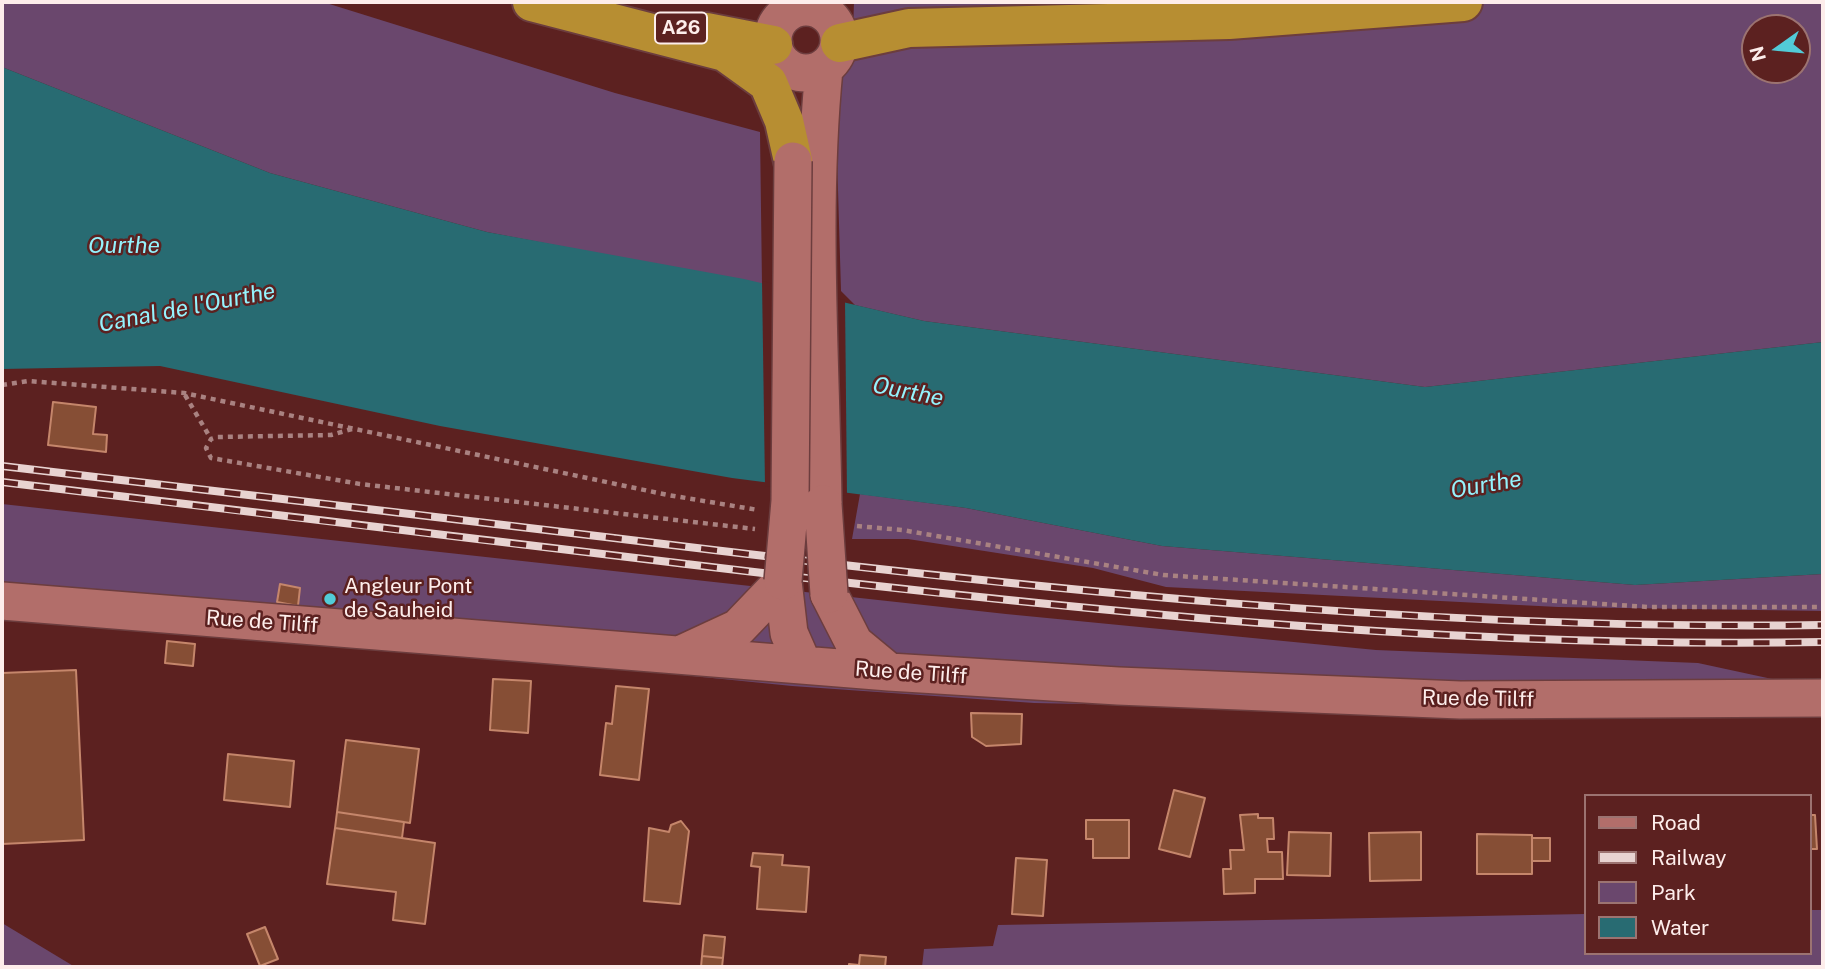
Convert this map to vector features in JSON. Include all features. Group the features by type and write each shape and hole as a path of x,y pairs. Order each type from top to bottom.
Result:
{"highway":[{"name":"A26","path":"532,2 589,15 727,35 779,56"},
{"path":"832,56 909,28 1229,20 1463,2"},
{"path":"589,15 725,52 768,83 784,121 793,161"}],"main road":[{"path":"803,644 783,581 774,522 790,500 793,161 797,132 774,32 780,19 803,4 825,12 834,20 832,56 820,112 823,537 829,594 854,643 889,672"},
{"path":"779,56 797,73 811,74 832,56"},
{"path":"684,653 738,628 783,581"},
{"path":"803,644 829,594"},
{"name":"Rue de Tilff","path":"2,601 684,653 803,644 889,672 1118,686 1460,700 1823,698"}],"path":[{"path":"2,385 28,381 184,393 668,495 774,522"},
{"path":"184,393 211,439"},
{"path":"211,439 331,435 352,429"},
{"path":"211,439 206,448 211,458 360,484 774,522"},
{"path":"853,526 902,530 1163,575 1648,607 1823,607"}],"green space":[{"path":"2,2 323,2 615,93 760,132 762,285 487,232 270,173 2,67"},
{"path":"854,2 1823,2 1823,342 1425,387 924,321 855,305 841,291 835,89 852,63"},
{"path":"860,494 966,508 1162,546 1635,585 1823,574 1823,611 1558,607 1166,587 1093,568 908,539 852,539"},
{"path":"2,504 1006,614 1376,650 1698,663 1823,690 1611,715 1034,703 792,686 254,632 2,610"},
{"path":"1811,910 1823,910 1823,967 922,967 924,949 993,946 998,925 1584,914 1584,955 1811,955"},
{"path":"2,923 75,967 2,967"}],"water":[{"name":"Ourthe","path":"2,67 270,173 487,232 744,279 924,321 1425,387 1823,342 1823,574 1635,585 1162,546 966,508 732,478 440,426 160,366 2,369"}],"pier":[{"path":"762,281 845,300 847,496 765,486"}],"building":[{"path":"53,402 96,407 93,434 107,435 106,452 48,445"},
{"path":"280,584 300,588 298,606 277,602"},
{"path":"167,641 195,644 193,666 165,663"},
{"path":"76,670 84,840 2,844 2,673"},
{"path":"493,679 531,681 528,733 490,730"},
{"path":"616,686 649,689 639,780 600,775 606,723 612,724"},
{"path":"971,713 1022,714 1021,744 986,746 972,737"},
{"path":"346,740 419,749 410,823 337,812"},
{"path":"228,754 294,761 290,807 224,800"},
{"path":"1174,790 1205,798 1190,857 1159,849"},
{"path":"337,812 404,822 402,838 335,828"},
{"path":"1258,814 1258,818 1273,818 1274,839 1267,839 1268,852 1282,852 1283,879 1255,879 1255,893 1224,894 1223,869 1231,869 1230,850 1244,850 1240,815"},
{"path":"1811,815 1815,815 1817,849 1811,849"},
{"path":"1086,820 1129,820 1129,858 1093,858 1093,839 1086,839"},
{"path":"681,821 689,831 680,904 644,901 649,828 669,832 671,825"},
{"path":"335,828 435,843 425,924 393,920 396,892 327,884"},
{"path":"1289,832 1331,833 1330,876 1287,875"},
{"path":"1421,832 1421,880 1370,881 1369,833"},
{"path":"1477,834 1532,835 1532,874 1477,874"},
{"path":"1532,838 1550,838 1550,861 1532,861"},
{"path":"753,853 783,855 782,865 809,867 806,912 757,909 760,867 751,866"},
{"path":"1016,858 1047,860 1043,916 1012,914"},
{"path":"265,927 278,959 260,966 247,934"},
{"path":"704,935 725,937 723,958 702,956"},
{"path":"860,955 886,957 885,967 849,967 849,964 859,965"},
{"path":"702,956 723,958 722,967 701,967"}],"railway":[{"path":"2,466 1066,589 1368,613 1520,621 1823,625"},
{"path":"2,482 828,581 1112,610 1396,632 1538,639 1681,643 1823,642"}],"place":[{"name":"Angleur Pont de Sauheid","path":"330,599"}],"water label":[{"name":"Canal de l'Ourthe","path":"187,308"}]}
